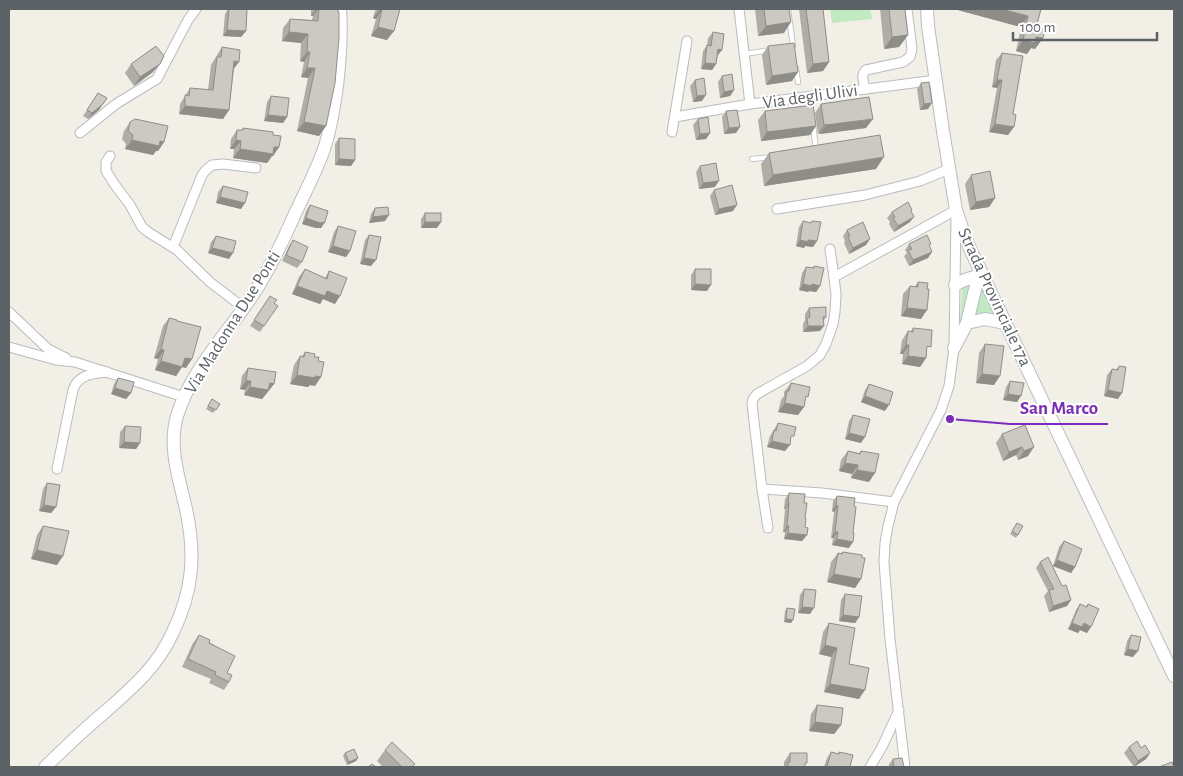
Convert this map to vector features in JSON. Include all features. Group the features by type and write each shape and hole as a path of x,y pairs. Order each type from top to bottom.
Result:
{"main road":[{"name":"Via Madonna Due Ponti","path":"45,767 149,671 164,651 183,608 191,575 192,561 186,510 176,464 174,442 176,421 184,397 203,365 258,288 279,249 325,148 334,112 339,66 340,9"},
{"name":"Strada Provinciale 17a","path":"927,9 949,169 956,210 963,233 981,275 1174,676"},
{"path":"954,348 967,323 981,275 968,278 955,286"},
{"path":"967,323 985,319 1005,323"}],"street":[{"path":"80,133 116,104 157,79 188,20 196,9"},
{"name":"Via degli Ulivi","path":"739,9 750,104 810,101 865,89 936,80"},
{"path":"865,89 863,72 903,62 910,57 912,49 907,9"},
{"path":"672,132 687,41"},
{"path":"675,117 750,104"},
{"path":"110,156 106,162 106,171 130,205 142,228 173,247 210,282 244,308"},
{"path":"173,247 197,186 208,168 217,164 256,168"},
{"path":"777,209 865,195 920,181 949,169"},
{"path":"834,277 956,210 954,348 948,386 943,404 894,502 886,534 884,562 890,639 905,767"},
{"path":"768,528 752,404 753,399 757,394 807,366 820,355 826,344 835,312 836,294 830,250"},
{"path":"9,312 48,349 59,355 75,362 184,397"},
{"path":"9,347 56,360 75,362"},
{"path":"57,469 76,382 86,376 108,372"},
{"path":"762,489 822,493 894,502"},
{"path":"870,767 882,747 899,710"}],"lane":[{"path":"788,9 795,55"},
{"path":"785,48 794,46"},
{"path":"744,54 776,49"},
{"path":"796,64 798,82"},
{"path":"811,114 816,150"},
{"path":"807,151 825,148"},
{"path":"752,159 780,155"}],"green space":[{"path":"830,9 870,9 872,19 832,23"},
{"path":"972,282 961,323 962,290 965,285"},
{"path":"980,290 984,292 995,316 973,317"}],"building":[{"path":"229,9 247,9 246,31 227,30"},
{"path":"319,9 338,9 339,12 335,83 326,126 304,122 315,68 307,68 310,52 307,52 308,34 289,32 290,19 318,21"},
{"path":"380,9 400,9 394,31 378,27 382,10"},
{"path":"764,9 789,9 791,22 766,26"},
{"path":"806,9 823,9 829,62 813,64"},
{"path":"889,9 905,9 908,35 892,37"},
{"path":"1001,9 1041,9 1036,28 1045,30 1043,38 1036,37 1035,43 1023,40 1028,16"},
{"path":"713,32 724,34 722,50 718,49 716,64 705,63 707,45 711,46"},
{"path":"794,43 798,72 772,76 768,46"},
{"path":"156,46 164,56 160,64 140,77 131,64"},
{"path":"222,47 240,50 239,62 234,61 229,110 185,106 185,95 189,96 190,88 213,90 217,57 221,57"},
{"path":"1002,53 1023,56 1013,114 1016,115 1014,127 995,124 1002,80 997,80"},
{"path":"732,74 734,90 724,92 722,76"},
{"path":"704,78 706,95 697,96 695,80"},
{"path":"929,82 932,103 924,104 921,83"},
{"path":"98,93 107,98 92,113 87,110"},
{"path":"271,96 289,98 287,117 268,115"},
{"path":"869,97 873,119 824,125 821,104"},
{"path":"813,105 816,126 767,132 765,111"},
{"path":"737,110 740,127 729,128 726,111"},
{"path":"708,117 710,133 700,134 698,119"},
{"path":"135,119 168,126 164,142 160,141 159,146 132,140 133,135 128,131 130,122"},
{"path":"243,128 273,132 273,135 281,136 279,147 274,147 273,154 240,149 241,141 236,140 237,130 243,130"},
{"path":"880,135 884,157 773,175 769,153"},
{"path":"339,138 355,139 355,160 339,159"},
{"path":"716,163 719,181 703,183 700,166"},
{"path":"990,171 995,198 976,202 971,175"},
{"path":"732,185 737,205 719,209 714,190"},
{"path":"223,186 248,192 245,203 220,197"},
{"path":"908,202 914,217 898,226 892,212"},
{"path":"310,205 328,211 325,222 320,223 306,218"},
{"path":"388,207 389,215 373,217 375,208"},
{"path":"425,213 441,213 441,222 425,222"},
{"path":"803,221 811,223 812,221 821,222 817,241 808,240 808,242 800,240"},
{"path":"863,222 870,239 853,248 847,230"},
{"path":"338,226 356,231 350,251 333,246"},
{"path":"369,235 381,237 376,260 364,258"},
{"path":"927,235 932,252 913,260 908,250 912,249 909,244"},
{"path":"216,236 236,241 233,253 212,248"},
{"path":"293,240 308,247 302,262 286,255"},
{"path":"814,266 824,268 820,286 803,284 806,267 814,268"},
{"path":"305,269 327,279 329,271 347,278 340,296 327,291 325,296 297,286"},
{"path":"695,269 711,269 711,285 695,284"},
{"path":"918,282 928,283 927,310 907,308 910,286 918,287"},
{"path":"270,296 277,300 274,303 278,306 264,326 254,320"},
{"path":"826,307 826,317 823,317 824,326 808,326 809,308"},
{"path":"169,318 201,327 192,359 185,358 182,367 161,361 164,350 161,349"},
{"path":"913,328 932,330 931,347 927,346 926,358 908,356 909,345 906,345 908,331 913,332"},
{"path":"985,344 1004,346 1000,376 982,374"},
{"path":"305,352 315,354 314,357 319,357 318,361 324,362 321,377 297,375 300,356 304,357"},
{"path":"1119,366 1126,367 1122,393 1108,390 1112,369 1118,370"},
{"path":"248,368 276,372 274,384 270,383 268,390 250,387 251,381 246,381"},
{"path":"118,378 134,382 131,393 115,388"},
{"path":"1010,381 1024,383 1021,396 1008,394"},
{"path":"791,383 810,387 804,407 785,403 787,391 789,391"},
{"path":"869,384 893,392 889,405 865,396"},
{"path":"212,399 220,404 216,410 208,406"},
{"path":"853,415 870,419 865,437 849,433"},
{"path":"778,423 796,427 794,436 791,436 790,445 772,441 774,430 776,431"},
{"path":"1025,425 1034,447 1024,451 1022,447 1009,452 1002,434"},
{"path":"125,426 141,427 140,443 124,442"},
{"path":"848,451 860,454 861,451 879,454 875,473 857,470 858,465 845,463"},
{"path":"47,483 60,485 56,507 44,505"},
{"path":"789,493 805,494 804,503 807,503 805,527 808,528 807,535 788,533"},
{"path":"837,496 855,498 853,542 837,539 838,532 835,532 838,506 836,505"},
{"path":"1017,523 1023,526 1018,535 1012,531"},
{"path":"43,526 69,531 63,556 37,550"},
{"path":"1064,541 1082,549 1075,567 1057,560"},
{"path":"843,552 862,555 862,558 865,558 861,579 834,574 838,553 842,554"},
{"path":"1048,557 1062,586 1066,585 1071,600 1053,606 1049,590 1054,589 1040,562"},
{"path":"804,589 816,590 814,608 802,607"},
{"path":"845,594 862,596 859,617 843,615"},
{"path":"1080,604 1087,607 1088,604 1099,609 1091,627 1084,623 1082,627 1072,623"},
{"path":"787,608 795,609 793,620 786,619"},
{"path":"829,623 855,628 849,664 869,668 865,690 830,684 837,648 825,645"},
{"path":"199,635 210,640 209,643 235,656 227,673 232,675 229,682 215,675 216,672 188,659"},
{"path":"1131,635 1141,637 1138,651 1128,649"},
{"path":"817,705 843,708 841,725 815,722"},
{"path":"1137,741 1141,748 1145,745 1150,753 1138,761 1129,747"},
{"path":"392,742 415,764 411,767 402,767 385,750"},
{"path":"354,749 358,758 349,762 345,753"},
{"path":"831,752 853,755 850,767 827,767"},
{"path":"790,753 807,753 805,767 788,767"},
{"path":"902,758 904,767 894,767 893,759"},
{"path":"1172,762 1174,767 1159,767"}],"place":[{"name":"San Marco","path":"950,419"}]}
